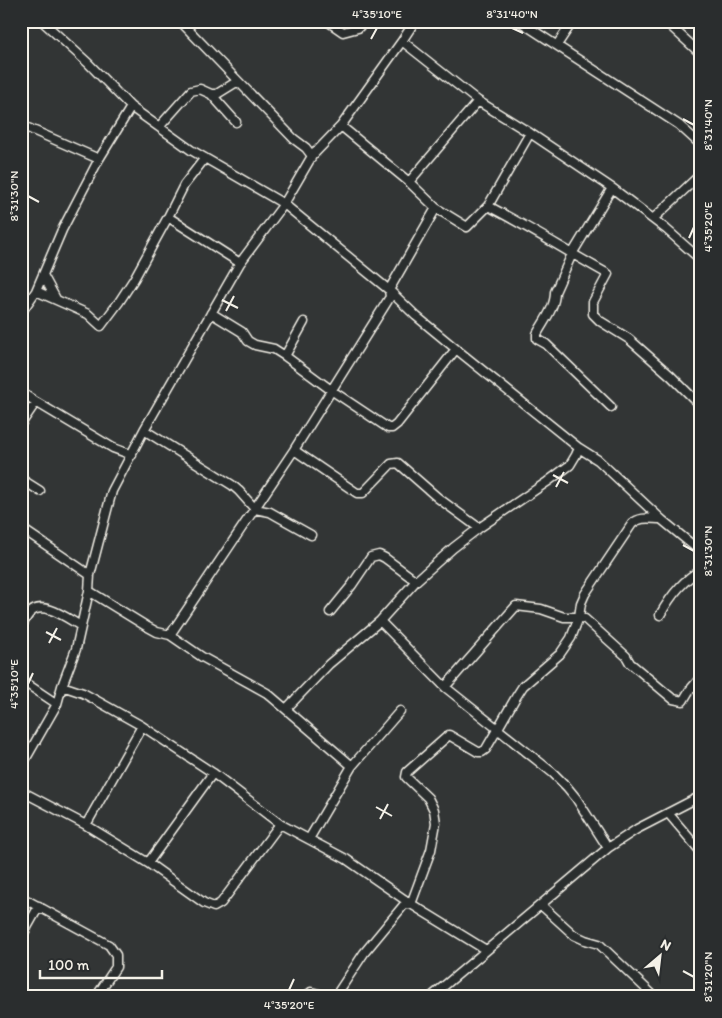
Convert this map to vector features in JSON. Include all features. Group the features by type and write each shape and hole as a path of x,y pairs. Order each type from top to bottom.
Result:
{"street":[{"path":"42,21 131,106 191,150 284,204 389,290 416,316 456,349 578,448 598,460 661,519 701,552"},
{"path":"180,21 312,156"},
{"path":"327,21 343,32 358,28 365,21"},
{"path":"21,767 57,704 76,649 89,591 90,575 112,491 144,430 240,263 284,204 312,156 340,126 413,24 403,21"},
{"path":"519,21 679,125 701,145"},
{"path":"557,45 573,21"},
{"path":"665,21 701,54"},
{"path":"402,41 478,101 612,188 681,241 701,260"},
{"path":"211,94 217,94 238,80"},
{"path":"159,127 191,91 200,89 211,94 236,122"},
{"path":"409,182 478,101"},
{"path":"21,313 24,302 36,291 62,230 99,158 131,106"},
{"path":"21,125 99,158"},
{"path":"340,126 409,182 436,208 466,227 488,206 530,133"},
{"path":"36,291 88,314 101,326 134,278 184,185 205,158"},
{"path":"653,219 701,174"},
{"path":"611,407 546,344 537,339 537,334 553,306 555,292 572,254 612,188"},
{"path":"488,206 608,274 593,302 593,314 600,321 629,339 672,376 696,402 701,404"},
{"path":"170,635 294,450 390,297 389,290 436,208"},
{"path":"168,217 240,263"},
{"path":"43,275 56,299"},
{"path":"211,313 242,332 248,341 255,345 274,349 285,356 331,390 388,428 392,428 397,424 456,349"},
{"path":"285,356 304,322"},
{"path":"21,392 113,448 132,455"},
{"path":"21,424 36,402"},
{"path":"144,430 232,485 255,509 270,512 311,535"},
{"path":"286,709 329,664 380,621 416,581 479,528 570,465 578,448"},
{"path":"294,450 357,493 363,493 391,464 398,463 438,498 479,528"},
{"path":"21,478 40,491"},
{"path":"411,904 431,850 436,823 434,810 428,798 408,780 406,777 407,772 449,735 478,752 486,749 523,686 560,654 571,638 580,617 581,603 585,594 635,520 642,518 661,519"},
{"path":"21,528 90,575"},
{"path":"330,612 352,585 371,557 379,555 385,558 416,581"},
{"path":"660,615 682,584 701,570"},
{"path":"89,591 157,632 170,635 202,657 267,693 352,766"},
{"path":"445,687 516,606 541,609 564,617 580,617 585,619 626,656 630,662 673,699 683,700 701,677"},
{"path":"21,627 31,611 42,607 53,610 81,626"},
{"path":"380,621 445,687 553,773 576,798 608,848"},
{"path":"21,680 57,704"},
{"path":"62,686 83,693 142,726 214,773 280,824 346,858 411,904 486,950"},
{"path":"309,839 352,766 400,711"},
{"path":"86,825 142,726"},
{"path":"148,863 214,773"},
{"path":"21,791 86,825 148,863 204,904 214,907 221,903 280,824"},
{"path":"432,996 608,848 637,829 701,796"},
{"path":"668,813 701,852"},
{"path":"21,897 109,945 116,955 116,967 96,997"},
{"path":"335,997 370,946 403,906 411,904"},
{"path":"541,905 574,935 599,944 655,997"},
{"path":"21,938 39,906"},
{"path":"307,997 311,992 331,997"}]}
